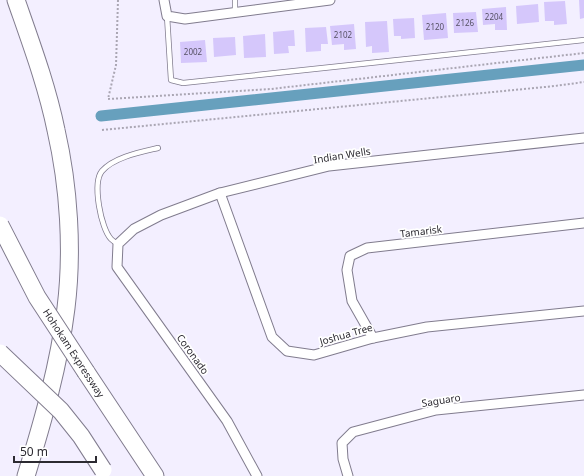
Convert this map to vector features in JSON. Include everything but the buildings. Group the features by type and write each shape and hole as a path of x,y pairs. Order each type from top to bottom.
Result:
{"highway":[{"path":"16,0 38,65 56,130 63,171 69,227 66,308 56,365 38,438 26,476"},
{"name":"Hohokam Expressway","path":"0,225 37,297 155,476"},
{"path":"0,353 61,411 81,436 105,473"}],"street":[{"path":"164,0 167,16 184,19 313,1 330,0"},
{"name":"Indian Wells","path":"118,244 134,229 161,215 220,193 329,166 584,138"},
{"name":"Joshua Tree","path":"220,193 272,337 287,352 314,355 373,338 427,327 584,311"},
{"name":"Tamarisk","path":"373,338 352,301 347,270 350,256 367,248 584,223"},
{"name":"Coronado","path":"118,244 117,267 227,421 257,476"},
{"name":"Saguaro","path":"348,476 343,458 342,443 353,432 436,410 584,395"}],"lane":[{"path":"235,0 235,12"},
{"path":"167,16 171,80 183,83 584,40"},
{"path":"118,244 110,238 100,214 98,176 102,170 123,157 158,148"}],"path":[{"path":"118,0 116,65 108,99 271,89 584,53"},
{"path":"102,130 584,82"}],"waterway":[{"path":"101,116 584,65"}]}
